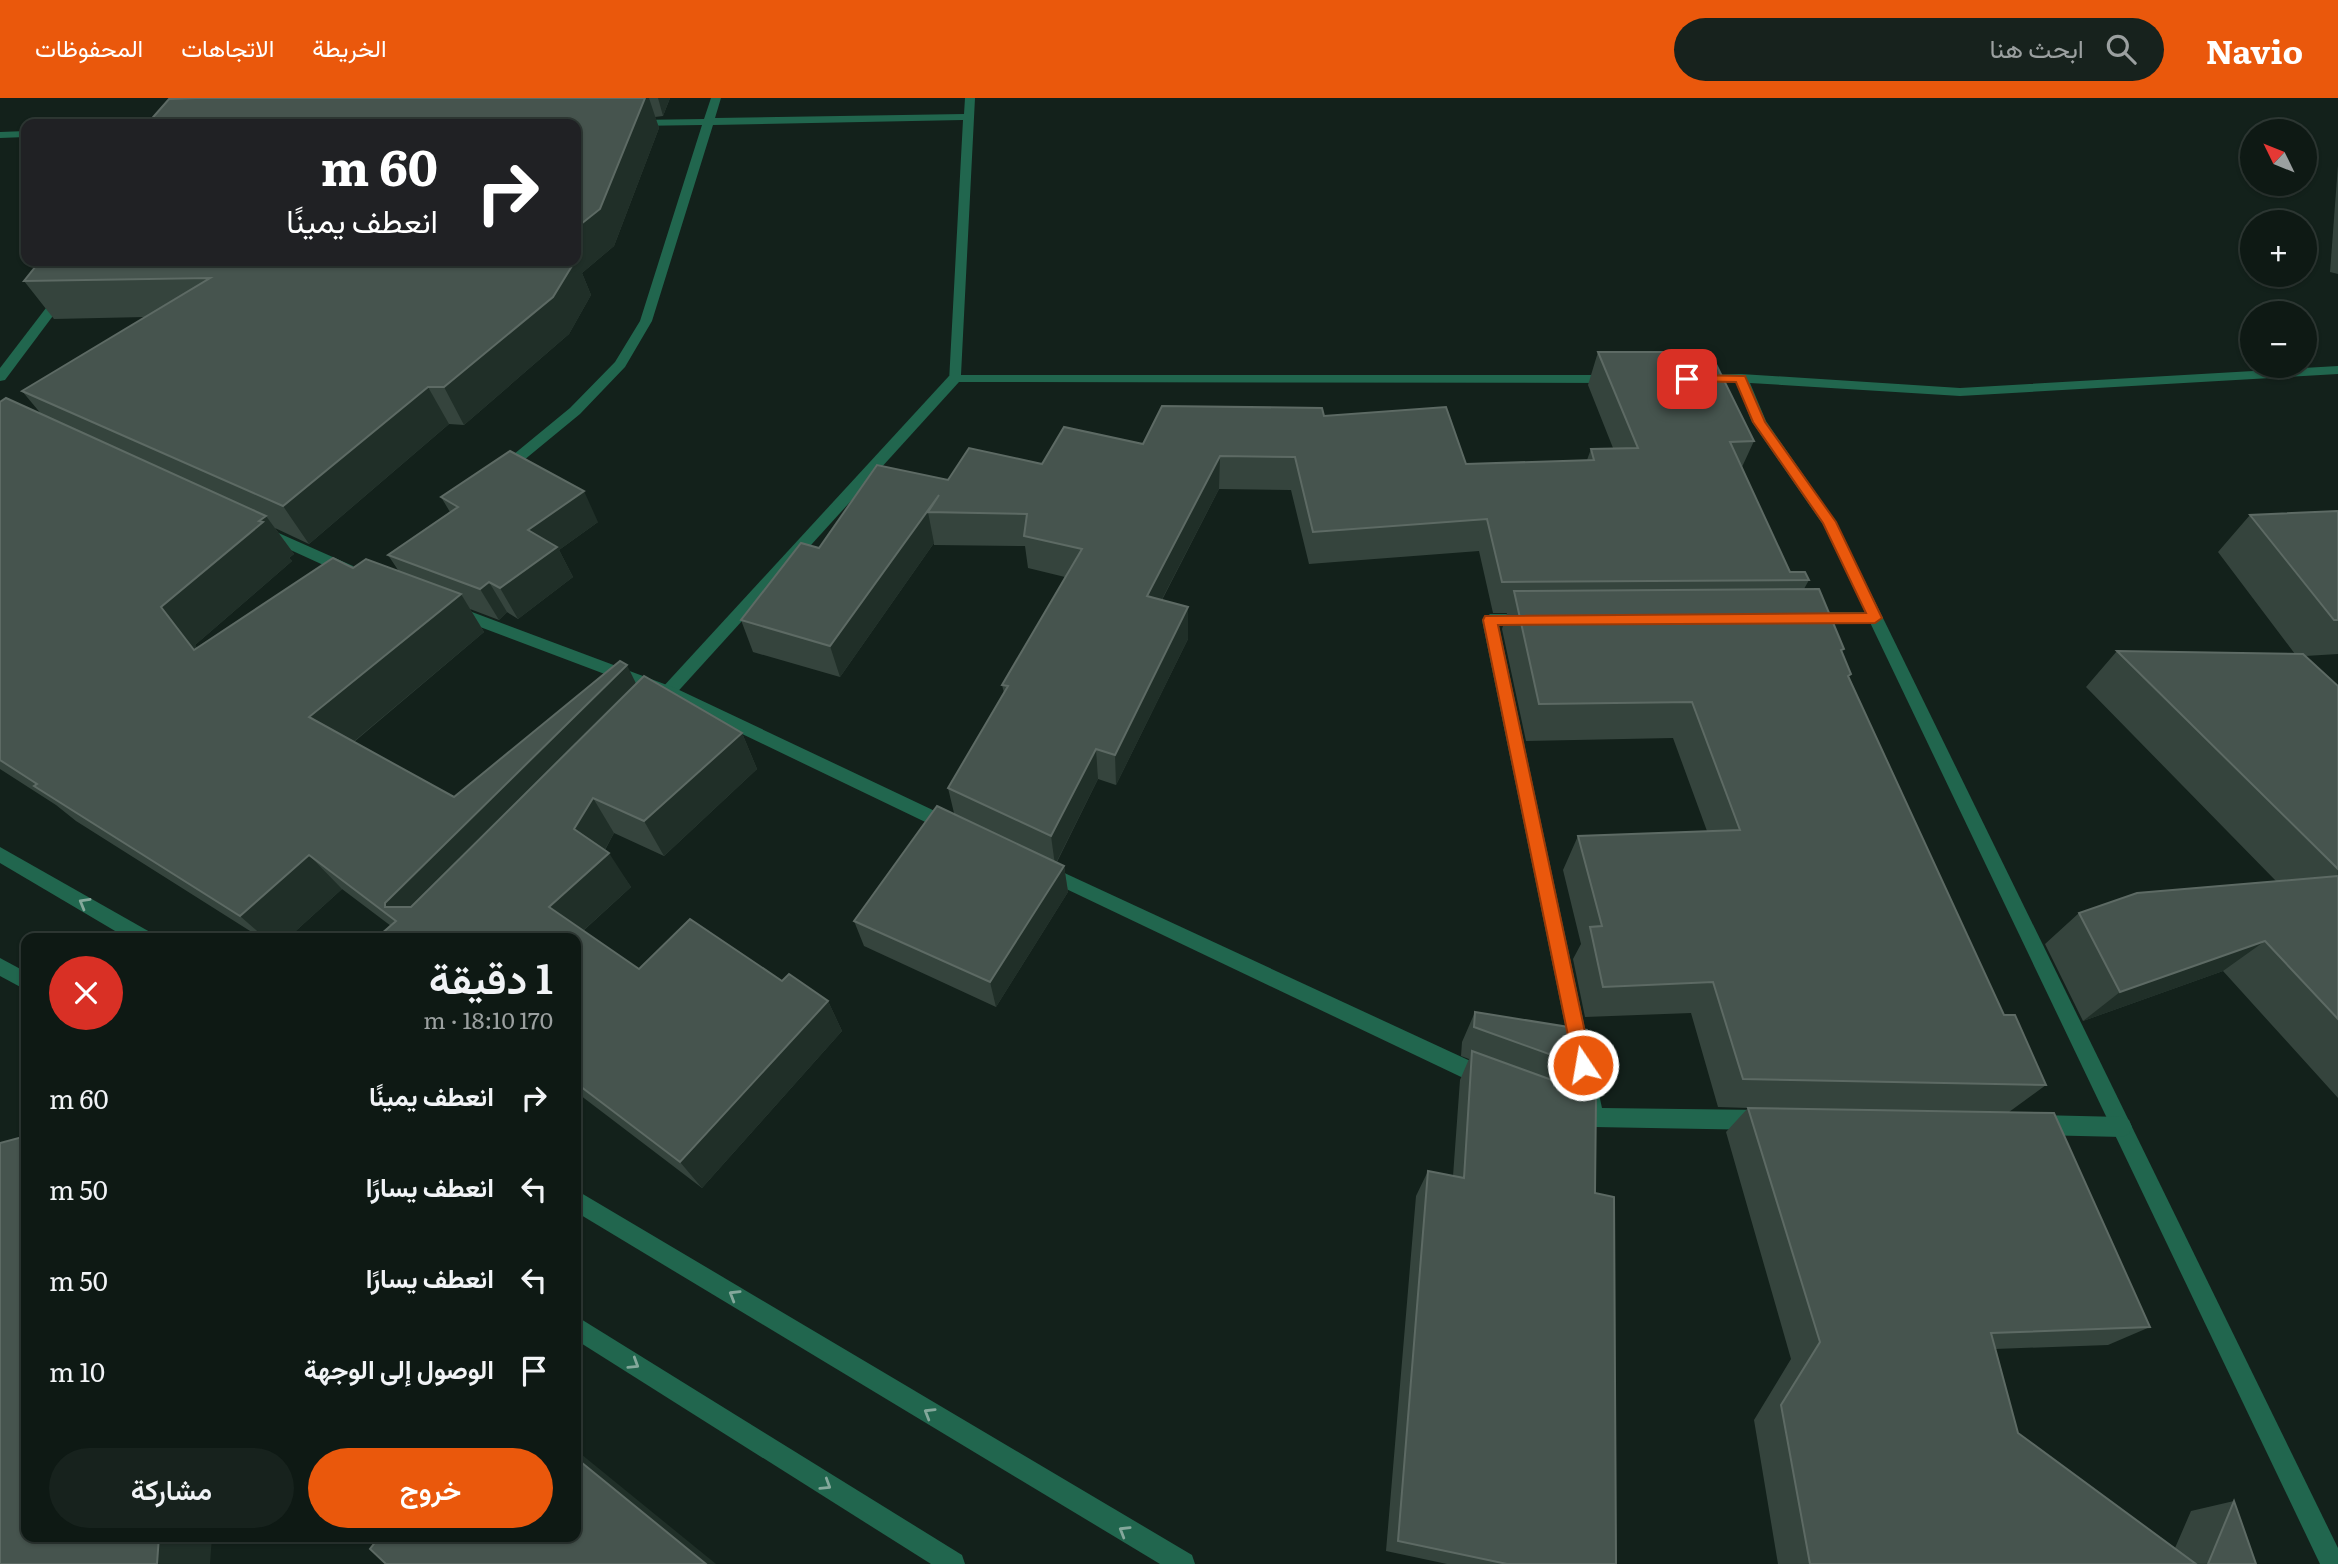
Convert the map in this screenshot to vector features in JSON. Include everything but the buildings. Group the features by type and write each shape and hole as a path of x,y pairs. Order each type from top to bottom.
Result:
{"street":[{"path":"493,478 575,411 620,364 646,321 716,98"},
{"path":"640,722 954,379 971,98"},
{"path":"615,123 970,117"},
{"path":"0,135 21,134"},
{"path":"0,377 84,266"},
{"path":"1686,379 1741,379 1960,392 2338,370"},
{"path":"954,379 1630,379"},
{"path":"1741,379 1759,422 1829,522 2333,1564"},
{"path":"247,524 370,580"},
{"path":"435,604 668,692 969,835"},
{"path":"1793,618 1875,618"},
{"path":"1545,620 1490,620 1594,1117"},
{"path":"0,854 134,933"},
{"path":"1032,865 1471,1073 1508,1086"},
{"path":"0,966 21,979"},
{"path":"1557,1104 1594,1117 1774,1120"},
{"path":"2025,1125 2122,1127"},
{"path":"581,1203 1183,1564"},
{"path":"581,1330 953,1564"}],"route":[{"path":"1583,1065 1490,620 1875,618 1829,522 1759,422 1741,379 1687,379"}]}
